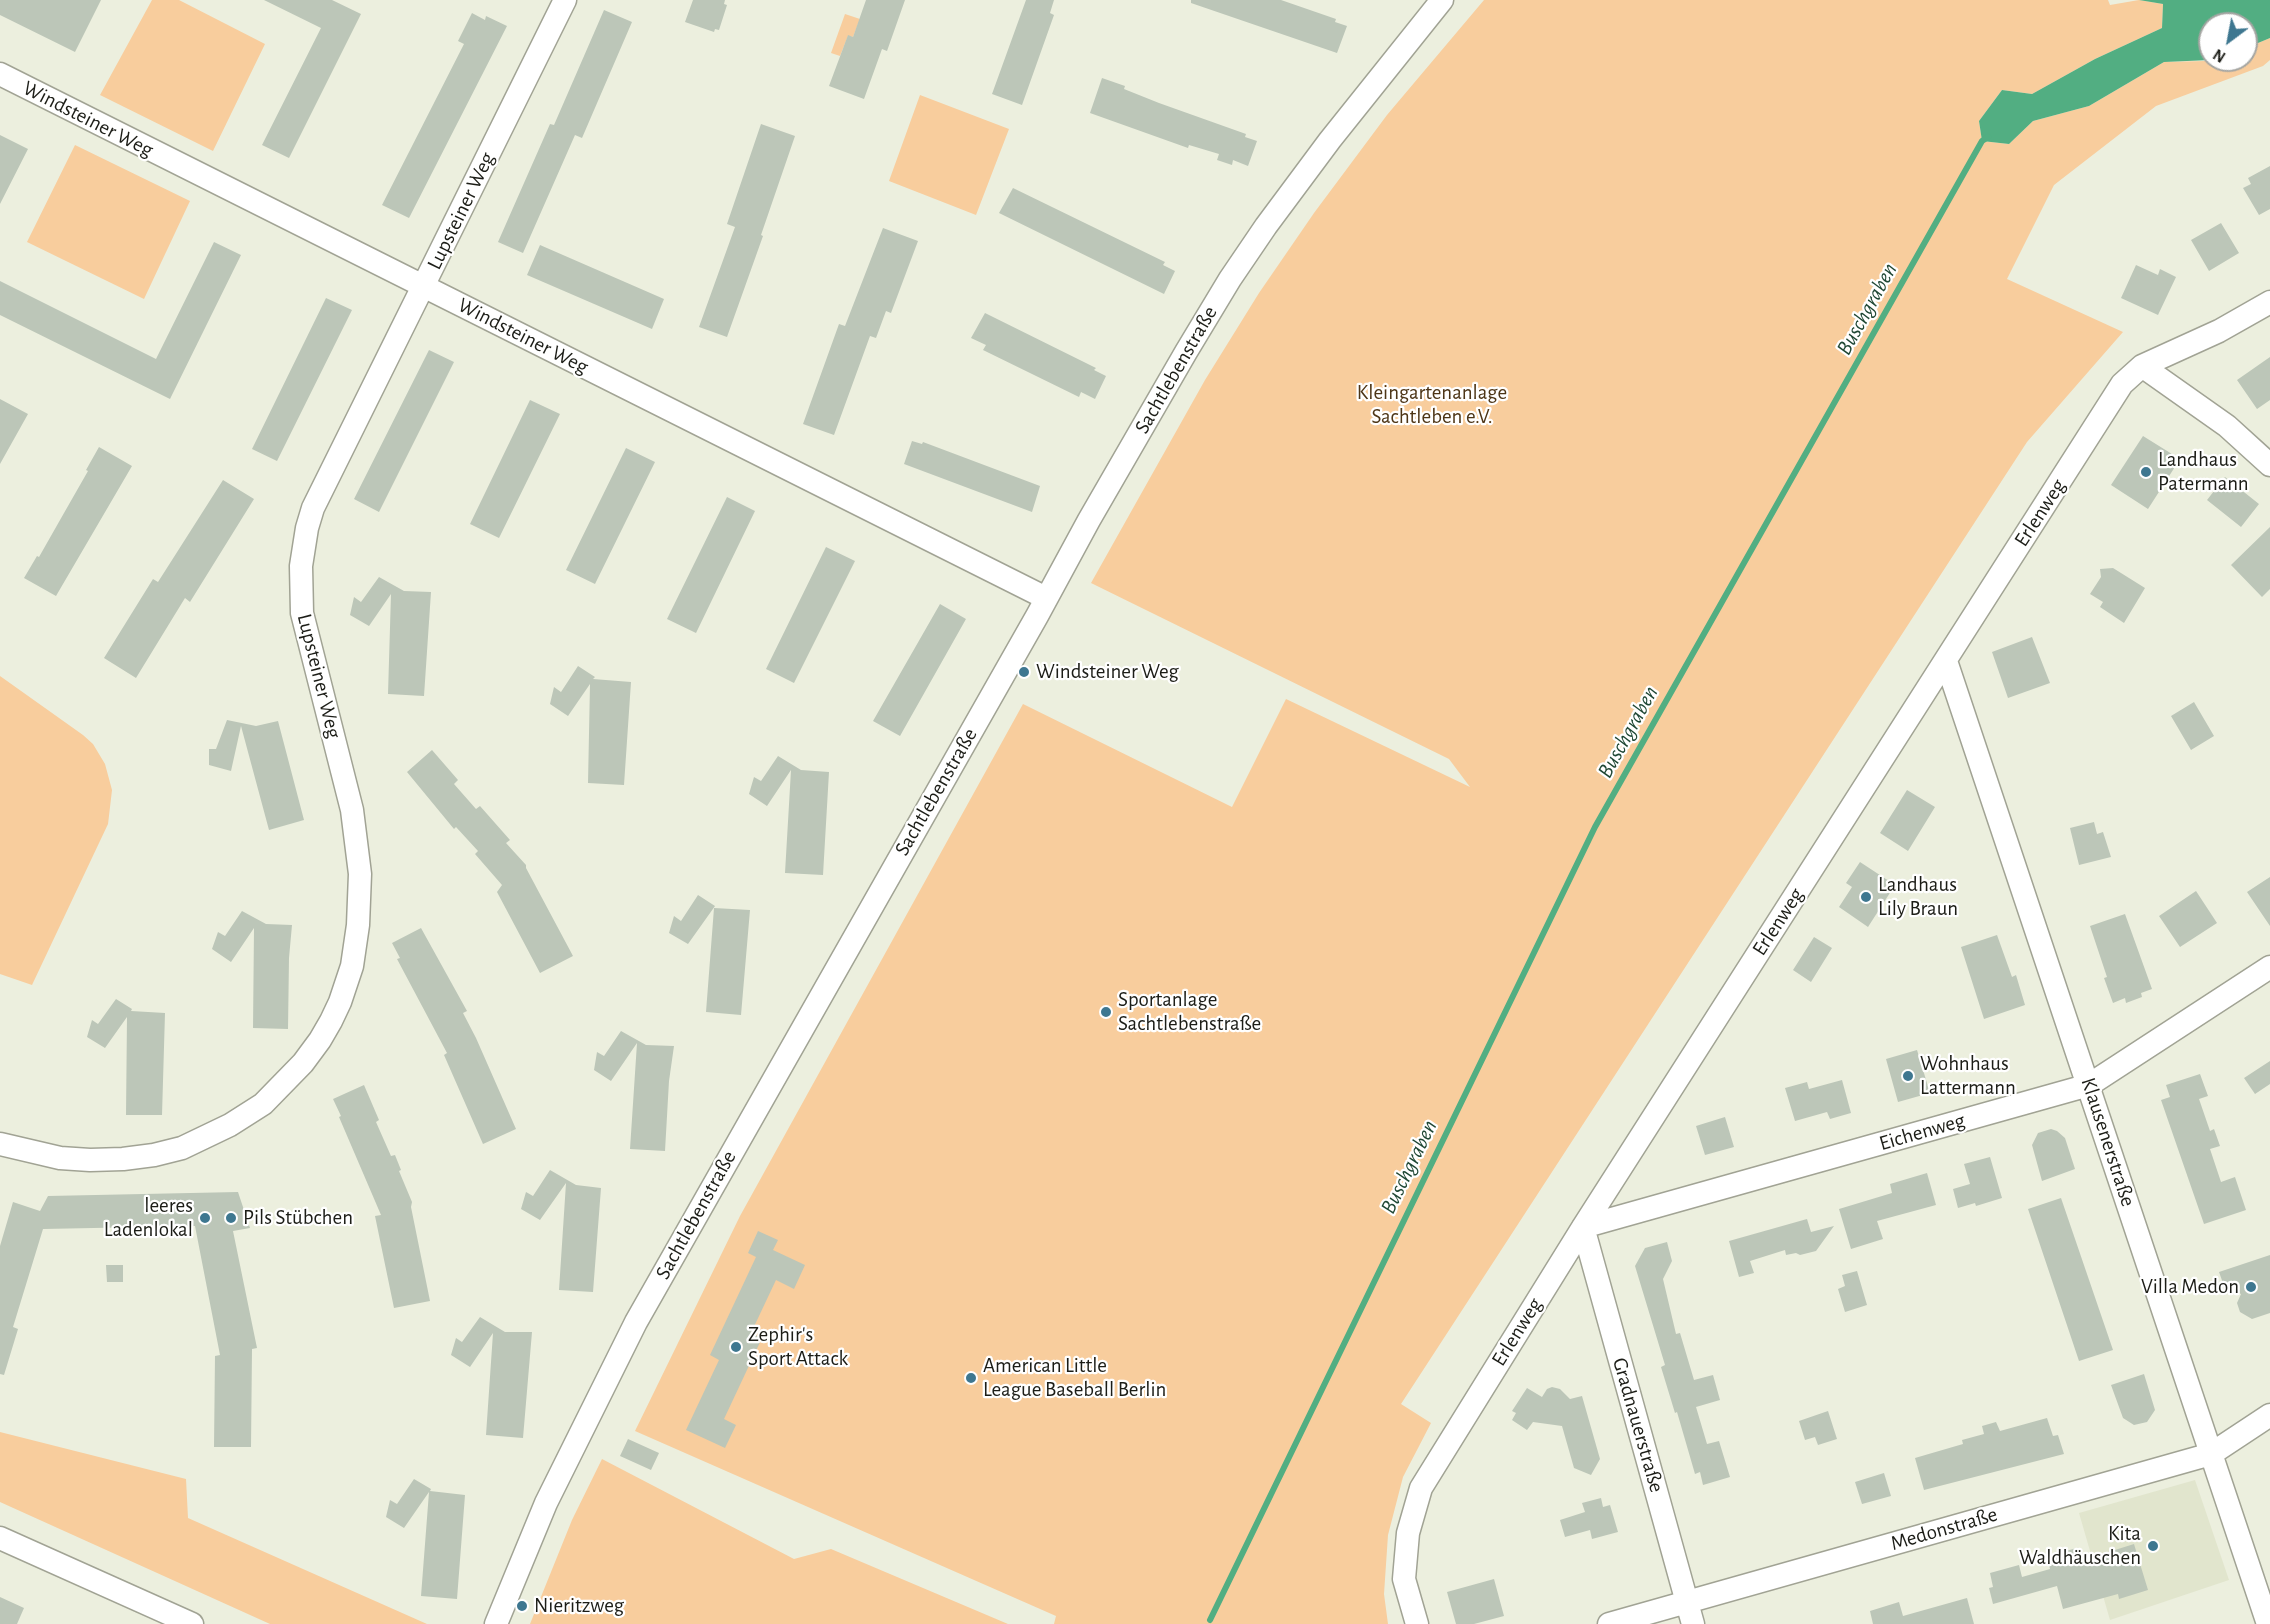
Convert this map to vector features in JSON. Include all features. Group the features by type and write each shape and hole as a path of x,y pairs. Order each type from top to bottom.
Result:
{"street":[{"name":"Lupsteiner Weg","path":"0,1144 60,1158 90,1160 123,1160 167,1153 182,1148 241,1118 274,1094 307,1058 336,1011 347,982 355,948 360,874 352,810 302,613 300,588 303,547 313,508 565,0"},
{"name":"Sachtlebenstraße","path":"496,1624 546,1503 636,1322 1089,520 1230,279 1323,150 1442,0"},
{"name":"Windsteiner Weg","path":"0,74 1046,598"},
{"name":"Erlenweg","path":"1417,1624 1404,1579 1408,1533 1421,1488 1583,1227 2122,384 2142,366 2219,331 2270,302"},
{"path":"2142,366 2226,426 2270,465"},
{"name":"Klausenerstraße","path":"1946,661 2268,1624"},
{"name":"Eichenweg","path":"1583,1227 2089,1085 2270,967"},
{"name":"Gradnauerstraße","path":"1583,1227 1693,1624"},
{"name":"Medonstraße","path":"1609,1624 2211,1454 2270,1414"},
{"path":"0,1538 192,1624"}],"shaded area":[{"path":"2139,0 2270,0 2270,38 2258,43 2258,12 2198,12 2198,61 2164,62 2089,106 2033,121 2009,144 1982,141 1979,121 2002,90 2032,94 2095,59 2162,28 2163,4"},
{"name":"Kita Waldhäuschen","path":"2195,1480 2229,1580 2110,1620 2079,1513"}],"green space":[{"path":"152,0 179,0 265,44 213,151 100,95"},
{"name":"Kleingartenanlage Sachtleben e.V.","path":"1484,0 2108,0 2110,5 2139,0 2163,4 2162,28 2095,59 2032,94 2002,90 1979,121 1982,141 2009,144 2033,121 2089,106 2164,62 2198,61 2198,72 2247,72 2156,106 2054,185 2007,279 2123,332 2027,442 1401,1404 1431,1423 1403,1477 1388,1535 1384,1594 1388,1624 1054,1624 1056,1616 635,1431 740,1216 1023,704 1232,807 1286,699 1470,787 1449,759 1091,583 1205,380 1259,293 1314,213 1387,115"},
{"path":"845,14 860,19 853,37 848,36 840,56 831,53"},
{"path":"2270,38 2270,60 2258,68 2258,43"},
{"path":"920,95 1009,129 976,215 889,181"},
{"path":"75,145 190,201 144,299 27,242"},
{"path":"0,676 93,744 105,764 112,790 108,824 32,985 0,974"},
{"path":"0,1432 186,1479 188,1518 427,1624 270,1624 0,1502"},
{"path":"602,1459 794,1559 831,1549 1008,1624 530,1624 572,1520"}],"building":[{"path":"0,0 101,0 75,52 0,15"},
{"path":"264,0 332,0 361,14 289,158 262,145 321,28"},
{"path":"693,0 725,0 724,4 727,5 719,30 715,29 714,32 685,22"},
{"path":"866,0 905,0 887,51 882,49 864,99 829,86 848,35 853,37"},
{"path":"1026,0 1054,0 1050,13 1054,15 1022,105 992,94"},
{"path":"1191,0 1281,0 1336,19 1335,22 1347,26 1337,53 1191,3"},
{"path":"604,10 632,22 582,138 575,135 523,253 498,242 550,124 554,125"},
{"path":"472,13 485,20 486,16 507,26 409,218 382,205 464,44 458,41"},
{"path":"1102,78 1125,86 1124,89 1159,103 1246,134 1245,137 1257,141 1248,166 1233,160 1232,165 1217,160 1219,154 1189,145 1188,148 1090,113"},
{"path":"761,124 795,136 727,337 699,327 735,227 727,224"},
{"path":"0,135 28,149 0,204"},
{"path":"2270,166 2270,209 2259,215 2243,188 2251,184 2248,178"},
{"path":"1013,188 1165,262 1163,265 1175,271 1164,294 999,213"},
{"path":"2221,223 2239,253 2209,271 2191,240"},
{"path":"883,228 918,241 891,313 886,311 876,338 870,336 834,435 803,424 839,324 845,326"},
{"path":"214,242 241,255 170,399 0,315 0,281 156,359"},
{"path":"540,245 664,299 652,329 527,275"},
{"path":"2136,265 2158,275 2160,269 2176,277 2158,315 2121,298"},
{"path":"326,298 352,310 277,461 252,449"},
{"path":"985,313 1096,368 1094,370 1106,376 1095,399 1081,392 1079,397 983,350 986,345 971,338"},
{"path":"429,350 454,362 379,512 354,499"},
{"path":"2270,357 2270,400 2257,409 2237,380"},
{"path":"0,399 28,414 0,464"},
{"path":"530,400 560,414 499,538 470,524"},
{"name":"Landhaus Patermann","path":"2143,436 2180,459 2148,509 2111,485"},
{"path":"912,441 922,444 923,442 1040,486 1032,512 904,464"},
{"path":"99,447 132,466 56,596 24,578 37,556 39,557 88,471 86,470"},
{"path":"626,448 655,462 595,584 566,570"},
{"path":"2225,477 2259,504 2241,527 2207,500"},
{"path":"223,480 254,499 190,602 185,598 136,678 104,658 153,579 158,582"},
{"path":"727,497 755,511 696,633 667,619"},
{"path":"2270,527 2270,589 2262,597 2231,565"},
{"path":"826,547 855,561 794,683 766,669"},
{"path":"2113,568 2145,588 2124,623 2100,607 2103,602 2090,594 2101,577 2100,569"},
{"path":"379,577 404,591 431,592 424,696 388,694 391,594 369,626 350,615 354,597 361,602"},
{"path":"940,604 966,619 900,736 873,721"},
{"path":"2032,637 2050,683 2008,698 1992,652"},
{"path":"578,666 595,677 593,679 631,682 624,785 588,783 590,684 568,716 550,704 554,687 561,692"},
{"path":"2194,702 2214,736 2191,750 2171,716"},
{"path":"227,720 256,726 278,721 304,820 269,830 241,726 231,771 209,765 209,749 216,749"},
{"path":"432,750 458,780 454,784 476,809 480,806 510,840 506,843 526,865 573,956 540,973 497,892 502,885 475,854 478,851 456,827 454,829 407,772"},
{"path":"778,756 801,770 829,772 823,875 785,873 791,770 767,806 749,794 754,777 761,781"},
{"path":"1907,790 1935,807 1908,851 1880,833"},
{"path":"2094,822 2097,834 2103,832 2111,857 2079,865 2070,828"},
{"name":"Landhaus Lily Braun","path":"1860,862 1895,885 1868,927 1839,907 1852,887 1846,883"},
{"path":"2270,877 2270,926 2247,892"},
{"path":"2196,891 2217,923 2180,947 2159,916"},
{"path":"698,895 715,906 688,944 669,933 674,916 681,921"},
{"path":"714,908 750,910 741,1015 706,1012"},
{"path":"242,911 266,924 292,925 288,1029 253,1028 254,928 231,962 212,949 218,932 225,936"},
{"path":"2125,914 2152,989 2141,993 2142,997 2126,1003 2125,998 2113,1003 2090,926"},
{"path":"421,928 467,1011 463,1013 516,1129 483,1144 444,1055 447,1053 397,959 400,958 392,943"},
{"path":"1997,935 2012,977 2016,975 2025,1005 1984,1019 1961,947"},
{"path":"1814,937 1832,948 1811,982 1793,970"},
{"path":"116,999 132,1009 131,1011 165,1013 162,1115 126,1115 127,1017 105,1048 87,1037 92,1020 98,1024"},
{"path":"621,1031 646,1045 674,1046 669,1081 665,1151 630,1149 637,1043 611,1081 594,1070 597,1052 604,1056"},
{"name":"Wohnhaus Lattermann","path":"1917,1050 1930,1093 1898,1102 1886,1059"},
{"path":"2270,1061 2270,1084 2255,1094 2244,1078"},
{"path":"2200,1074 2208,1096 2199,1099 2210,1131 2214,1129 2220,1146 2210,1149 2221,1182 2235,1177 2246,1210 2204,1224 2161,1100 2170,1097 2166,1085"},
{"path":"1842,1080 1851,1113 1830,1119 1827,1112 1795,1121 1785,1088 1807,1082 1809,1089"},
{"path":"364,1085 379,1120 376,1122 391,1156 395,1155 412,1202 411,1207 430,1301 394,1308 375,1216 381,1215 333,1099"},
{"path":"1725,1117 1734,1147 1705,1155 1696,1126"},
{"path":"2051,1129 2065,1138 2075,1169 2042,1181 2032,1145 2038,1133"},
{"path":"1990,1157 2002,1198 1976,1206 1975,1203 1958,1208 1953,1189 1970,1184 1964,1164"},
{"path":"550,1170 576,1185 601,1188 593,1292 559,1290 566,1183 540,1220 521,1209 526,1192 533,1196"},
{"path":"1927,1173 1936,1205 1877,1221 1883,1239 1851,1249 1839,1209 1892,1193 1890,1184"},
{"path":"238,1192 250,1228 233,1231 257,1348 252,1349 251,1447 214,1447 215,1356 220,1355 195,1226 43,1229 13,1327 18,1329 4,1375 0,1374 0,1246 13,1202 40,1211 48,1196"},
{"path":"2061,1198 2113,1350 2079,1361 2028,1209"},
{"path":"1807,1219 1811,1232 1834,1226 1816,1251 1800,1255 1796,1253 1786,1255 1785,1250 1750,1261 1754,1273 1739,1277 1729,1241"},
{"name":"Zephir's Sport Attack","path":"758,1231 778,1240 773,1250 805,1265 794,1289 776,1280 751,1333 762,1338 724,1419 736,1425 725,1448 686,1430 719,1360 710,1355 756,1257 748,1253"},
{"path":"1667,1242 1672,1261 1663,1279 1676,1334 1680,1333 1694,1380 1713,1375 1720,1400 1696,1407 1707,1444 1719,1441 1730,1477 1703,1485 1700,1472 1695,1474 1677,1412 1675,1413 1661,1367 1665,1365 1635,1266 1645,1248"},
{"name":"Villa Medon","path":"2270,1255 2270,1313 2252,1319 2240,1312 2237,1303 2241,1294 2224,1286 2219,1272"},
{"path":"106,1265 123,1265 123,1282 107,1282"},
{"path":"1857,1271 1867,1305 1845,1312 1838,1289 1845,1286 1842,1275"},
{"path":"480,1317 505,1332 532,1332 523,1438 486,1435 493,1333 470,1367 451,1355 456,1338 462,1342"},
{"path":"2144,1374 2155,1410 2147,1422 2134,1425 2123,1418 2111,1385"},
{"path":"1552,1387 1560,1389 1570,1399 1582,1396 1600,1459 1591,1475 1574,1468 1562,1426 1533,1422 1527,1430 1512,1420 1516,1413 1512,1411 1527,1388 1542,1397 1547,1389"},
{"path":"1828,1411 1837,1439 1818,1445 1815,1437 1805,1440 1799,1421"},
{"path":"2047,1418 2053,1436 2058,1435 2064,1454 1924,1490 1915,1458 1963,1444 1962,1440 1984,1434 1982,1426 1996,1422 2000,1431"},
{"path":"628,1439 659,1453 651,1470 620,1456"},
{"path":"1884,1473 1891,1496 1862,1504 1855,1482"},
{"path":"414,1479 431,1489 430,1491 465,1495 457,1599 421,1596 429,1492 404,1528 386,1517 390,1500 397,1504"},
{"path":"1601,1498 1603,1507 1610,1505 1618,1532 1592,1539 1590,1530 1565,1537 1560,1520 1585,1512 1582,1503"},
{"path":"2134,1544 2148,1590 2119,1599 2118,1594 2063,1609 2057,1586 1993,1604 1989,1588 1993,1587 1990,1573 2019,1565 2022,1577 2050,1569 2047,1556 2077,1548 2080,1561"},
{"path":"1494,1579 1504,1616 1474,1624 1456,1624 1447,1592"},
{"path":"0,1597 24,1608 17,1624 0,1624"},
{"path":"1967,1598 1974,1624 1873,1624 1870,1611 1899,1602 1903,1616"}],"waterway":[{"name":"Buschgraben","path":"1210,1620 1595,827 1982,141 1988,137"}],"place":[{"name":"Landhaus Patermann","path":"2146,472"},
{"name":"Windsteiner Weg","path":"1024,672"},
{"name":"Landhaus Lily Braun","path":"1866,897"},
{"name":"Sportanlage Sachtlebenstraße","path":"1106,1012"},
{"name":"Wohnhaus Lattermann","path":"1908,1076"},
{"name":"leeres Ladenlokal","path":"205,1218"},
{"name":"Pils Stübchen","path":"231,1218"},
{"name":"Villa Medon","path":"2251,1287"},
{"name":"Zephir's Sport Attack","path":"736,1347"},
{"name":"American Little League Baseball Berlin","path":"971,1378"},
{"name":"Kita Waldhäuschen","path":"2153,1546"},
{"name":"Nieritzweg","path":"522,1606"}]}
